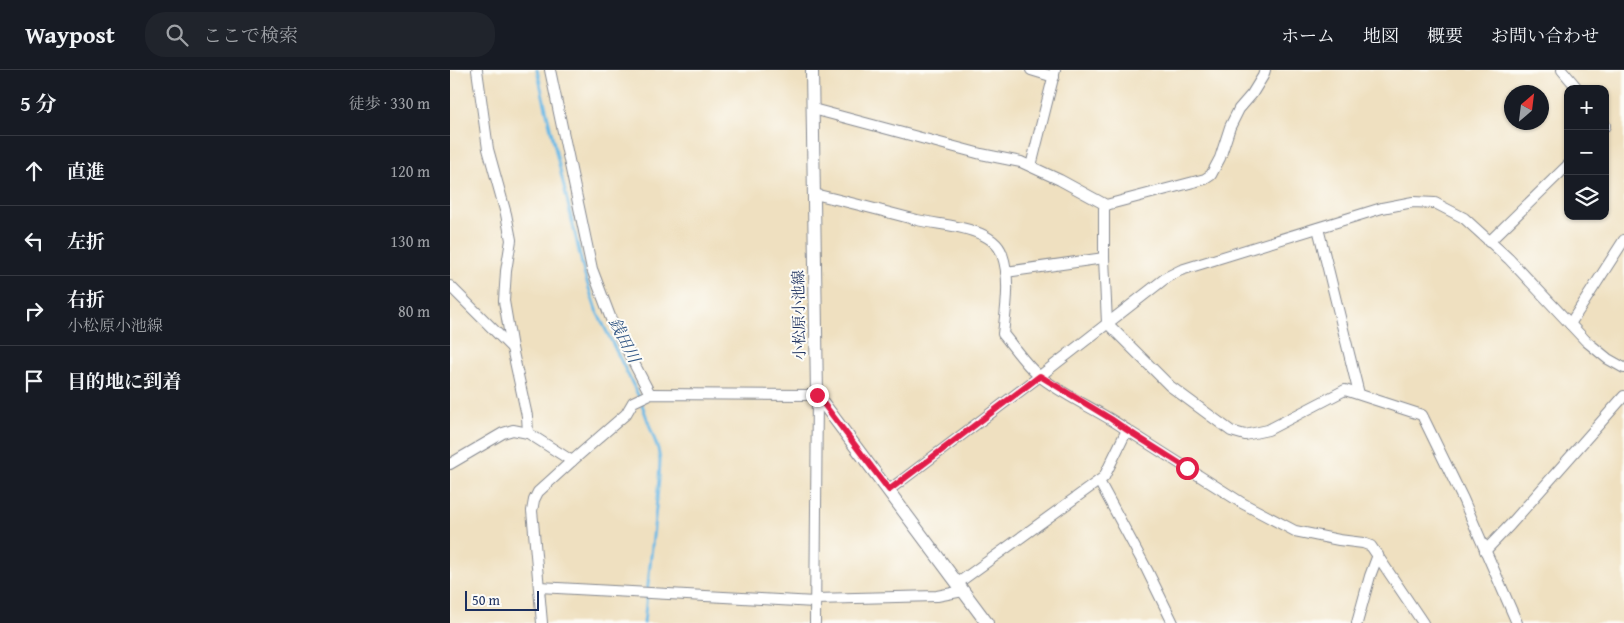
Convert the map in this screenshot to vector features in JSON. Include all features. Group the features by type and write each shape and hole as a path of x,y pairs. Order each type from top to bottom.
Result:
{"main road":[{"name":"小松原小池線","path":"812,70 817,395"},
{"path":"817,395 987,623"}],"street":[{"path":"477,70 488,149 506,214 511,240 504,301 527,416 528,433"},
{"path":"550,70 592,269 611,319 650,394"},
{"path":"1031,70 1055,73 1031,166"},
{"path":"813,109 964,150 1021,162 1106,206 1211,175 1220,158 1238,109 1252,94 1263,76 1264,70"},
{"path":"1562,70 1575,85"},
{"path":"1489,242 1564,169"},
{"path":"814,194 918,220 974,231 995,242 1002,253 1006,272 1007,298 1003,334 1040,376 1242,503 1295,531 1371,546 1423,623"},
{"path":"889,490 1167,277 1181,270 1382,208 1412,202 1435,203 1464,218 1508,259 1586,341 1608,359 1624,368"},
{"path":"1106,206 1104,208 1104,258 1107,324 1170,386 1231,431 1245,436 1268,430 1345,390 1422,415 1463,499 1517,623"},
{"path":"1318,228 1359,394"},
{"path":"1570,324 1624,240"},
{"path":"1006,272 1030,267 1104,258"},
{"path":"450,286 512,348"},
{"path":"542,623 532,511 534,500 538,492 626,414 633,402 650,394 817,395 815,623"},
{"path":"1485,551 1510,526 1624,396"},
{"path":"450,464 503,433 513,430 528,433 572,461"},
{"path":"539,587 815,600 937,596 960,587 1104,477 1127,430"},
{"path":"1099,481 1173,623"},
{"path":"1357,623 1378,555"}],"waterway":[{"name":"銭田川","path":"537,70 584,273 596,310 640,399 658,449 660,460 659,479 644,623"}],"route":[{"path":"817,395 889,490 1040,376 1187,468"}]}
